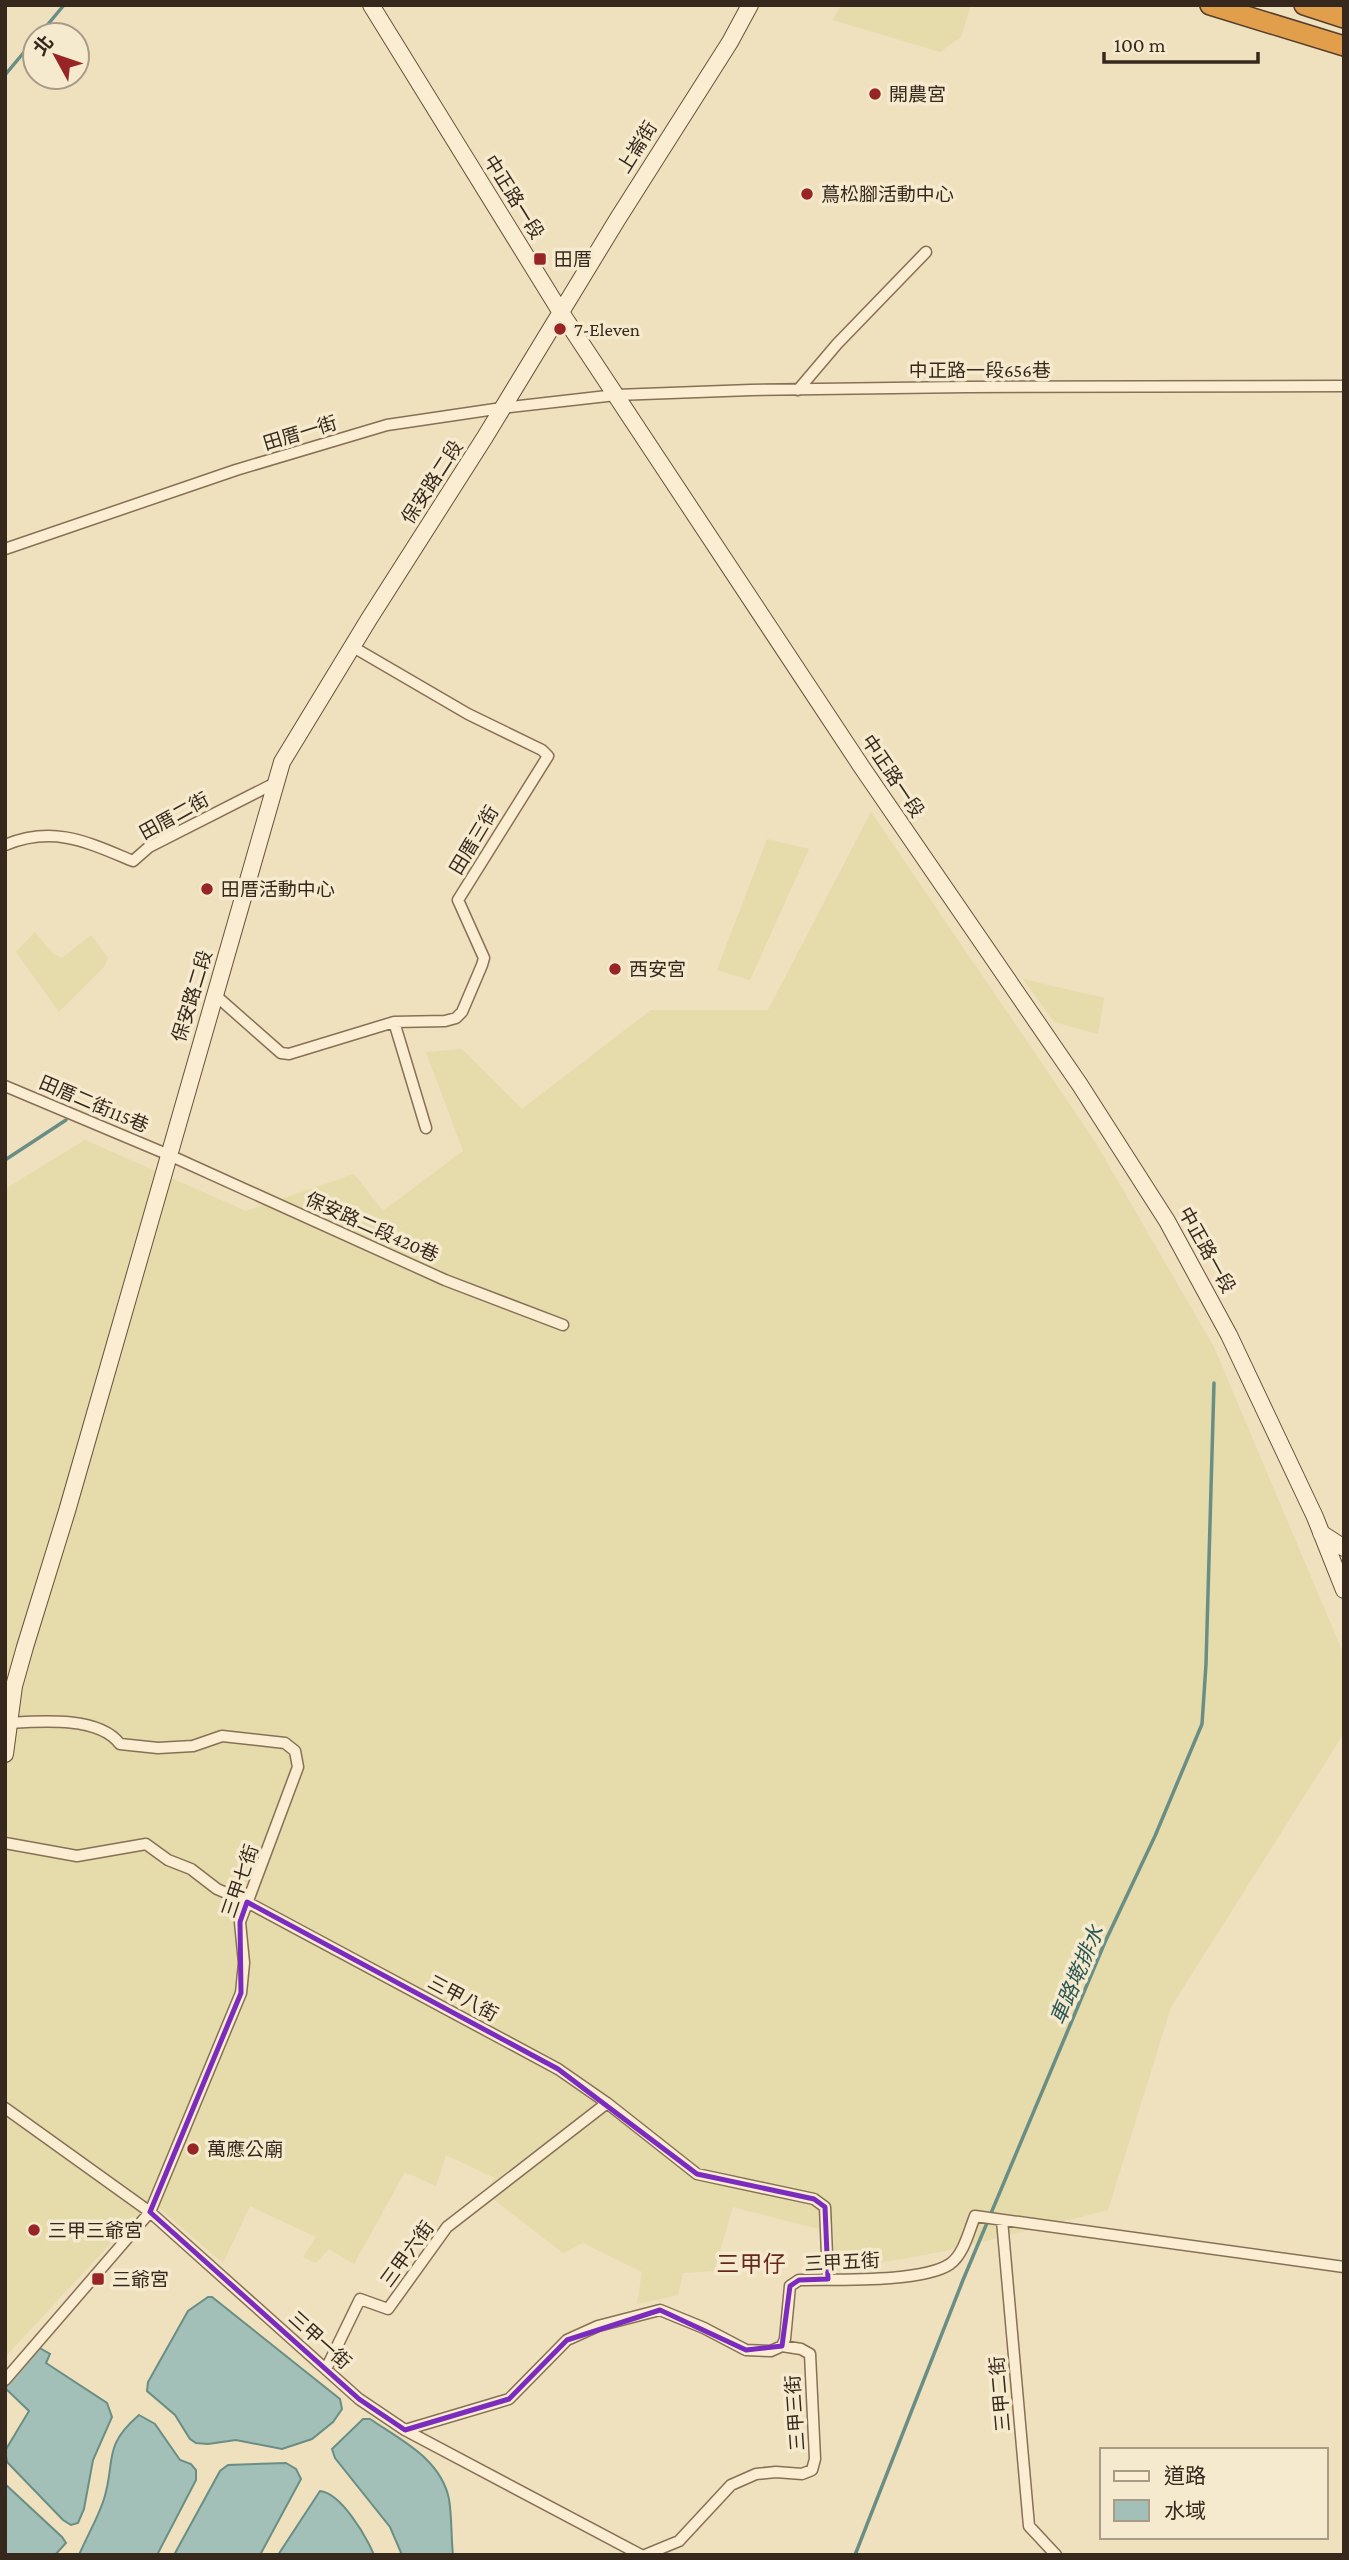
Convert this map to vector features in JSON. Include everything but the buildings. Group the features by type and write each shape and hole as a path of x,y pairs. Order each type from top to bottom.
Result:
{"highway":[{"path":"1210,5 1344,46"},
{"path":"1304,5 1344,18"}],"street":[{"name":"中正路一段","path":"371,5 560,312 855,757 1080,1085 1167,1221 1229,1335 1321,1533 1344,1590"},
{"name":"上崙街","path":"560,312 730,42 750,5"},
{"path":"798,390 837,344 926,252"},
{"name":"保安路二段","path":"6,1738 25,1647 67,1511 282,762 560,312"},
{"name":"中正路一段656巷","path":"617,395 798,390 1344,386"},
{"name":"田厝一街","path":"5,550 236,470 387,425 617,395"},
{"name":"田厝三街","path":"214,994 281,1053 289,1054 394,1022 445,1021 456,1018 484,958 458,900 548,756 542,750 468,714 353,647"},
{"name":"田厝二街","path":"5,845 25,836 77,838 133,861 149,847 277,782"},
{"path":"394,1022 426,1128"},
{"name":"田厝二街115巷","path":"5,1086 169,1155"},
{"name":"保安路二段420巷","path":"169,1155 445,1280 563,1325"},
{"path":"1321,1533 1344,1548"},
{"name":"三甲七街","path":"5,2380 150,2213 241,1993 244,1963 240,1922 299,1767 295,1751 285,1743 222,1736 193,1746 158,1748 120,1744 115,1737 82,1723 35,1721 6,1738"},
{"name":"三甲八街","path":"5,1843 77,1856 146,1844 168,1860 191,1869 217,1889 247,1902 558,2069 607,2103 697,2174 814,2199 825,2207 828,2279"},
{"name":"三甲六街","path":"326,2369 360,2299 388,2309 447,2227 607,2103"},
{"name":"三甲一街","path":"5,2108 150,2213 359,2399 405,2430 643,2555"},
{"name":"三甲五街","path":"782,2346 790,2287 799,2280 915,2275 949,2264 959,2253 975,2216 1344,2267"},
{"name":"三甲二街","path":"1003,2220 1029,2526 1056,2555"},
{"path":"405,2430 509,2399 568,2340 598,2326 660,2310 704,2328 746,2350 771,2351 782,2346"},
{"name":"三甲三街","path":"643,2555 679,2541 731,2485 756,2474 802,2474 812,2470 816,2459 810,2354 801,2349 782,2346"}],"highlighted area":[{"path":"247,1902 558,2069 697,2174 814,2199 825,2207 828,2279 799,2280 790,2286 782,2346 746,2350 660,2310 567,2340 509,2399 405,2430 359,2399 150,2212 241,1993 240,1922"}],"shaded area":[{"path":"841,5 971,5 961,37 940,52 833,20"},
{"path":"871,812 1094,1140 1214,1347 1344,1655 1344,1733 1171,2007 1108,2210 946,2251 834,2271 833,2230 733,2207 714,2271 683,2273 678,2295 637,2304 642,2272 583,2243 563,2253 484,2192 495,2178 446,2155 436,2186 405,2172 354,2264 329,2249 316,2263 303,2257 316,2237 250,2206 223,2263 151,2201 144,2208 150,2212 117,2245 111,2243 5,2357 5,1189 85,1140 246,1211 354,1174 383,1211 463,1151 426,1052 462,1049 522,1109 651,1010 768,1010"},
{"path":"767,839 809,849 750,980 717,970"},
{"path":"35,932 52,953 62,958 91,935 108,958 104,967 59,1012 16,952"},
{"path":"1023,979 1104,998 1098,1034 1054,1022"}],"water":[{"path":"212,2297 340,2399 342,2409 333,2422 312,2439 282,2449 236,2440 208,2444 196,2443 190,2439 175,2415 147,2391 148,2382 188,2311"},
{"path":"38,2347 50,2354 46,2363 107,2403 112,2417 93,2460 84,2509 78,2523 71,2525 7,2462 5,2451 29,2411 5,2388"},
{"path":"139,2415 155,2424 180,2460 191,2464 196,2470 196,2480 157,2555 79,2555 104,2499 115,2445 127,2426"},
{"path":"363,2419 370,2419 407,2443 438,2473 449,2499 453,2555 402,2555 390,2527 335,2458 332,2449"},
{"path":"286,2463 296,2469 301,2479 260,2555 174,2555 220,2471 228,2465"},
{"path":"5,2484 62,2537 66,2543 55,2555 5,2555"},
{"path":"320,2491 336,2499 344,2507 359,2527 374,2555 278,2555"}],"waterway":[{"path":"51,21 64,5"},
{"path":"5,75 21,56"},
{"path":"5,1160 66,1120"},
{"name":"車路墘排水","path":"855,2555 963,2280 1105,1942 1155,1836 1202,1724 1214,1383"}],"place":[{"name":"開農宮","path":"875,94"},
{"name":"蔦松腳活動中心","path":"807,194"},
{"name":"田厝","path":"540,259"},
{"name":"7-Eleven","path":"560,329"},
{"name":"田厝活動中心","path":"207,889"},
{"name":"西安宮","path":"615,969"},
{"name":"萬應公廟","path":"193,2149"},
{"name":"三甲三爺宮","path":"34,2230"},
{"name":"三爺宮","path":"98,2279"}],"district":[{"name":"三甲仔","path":"751,2264"}]}
